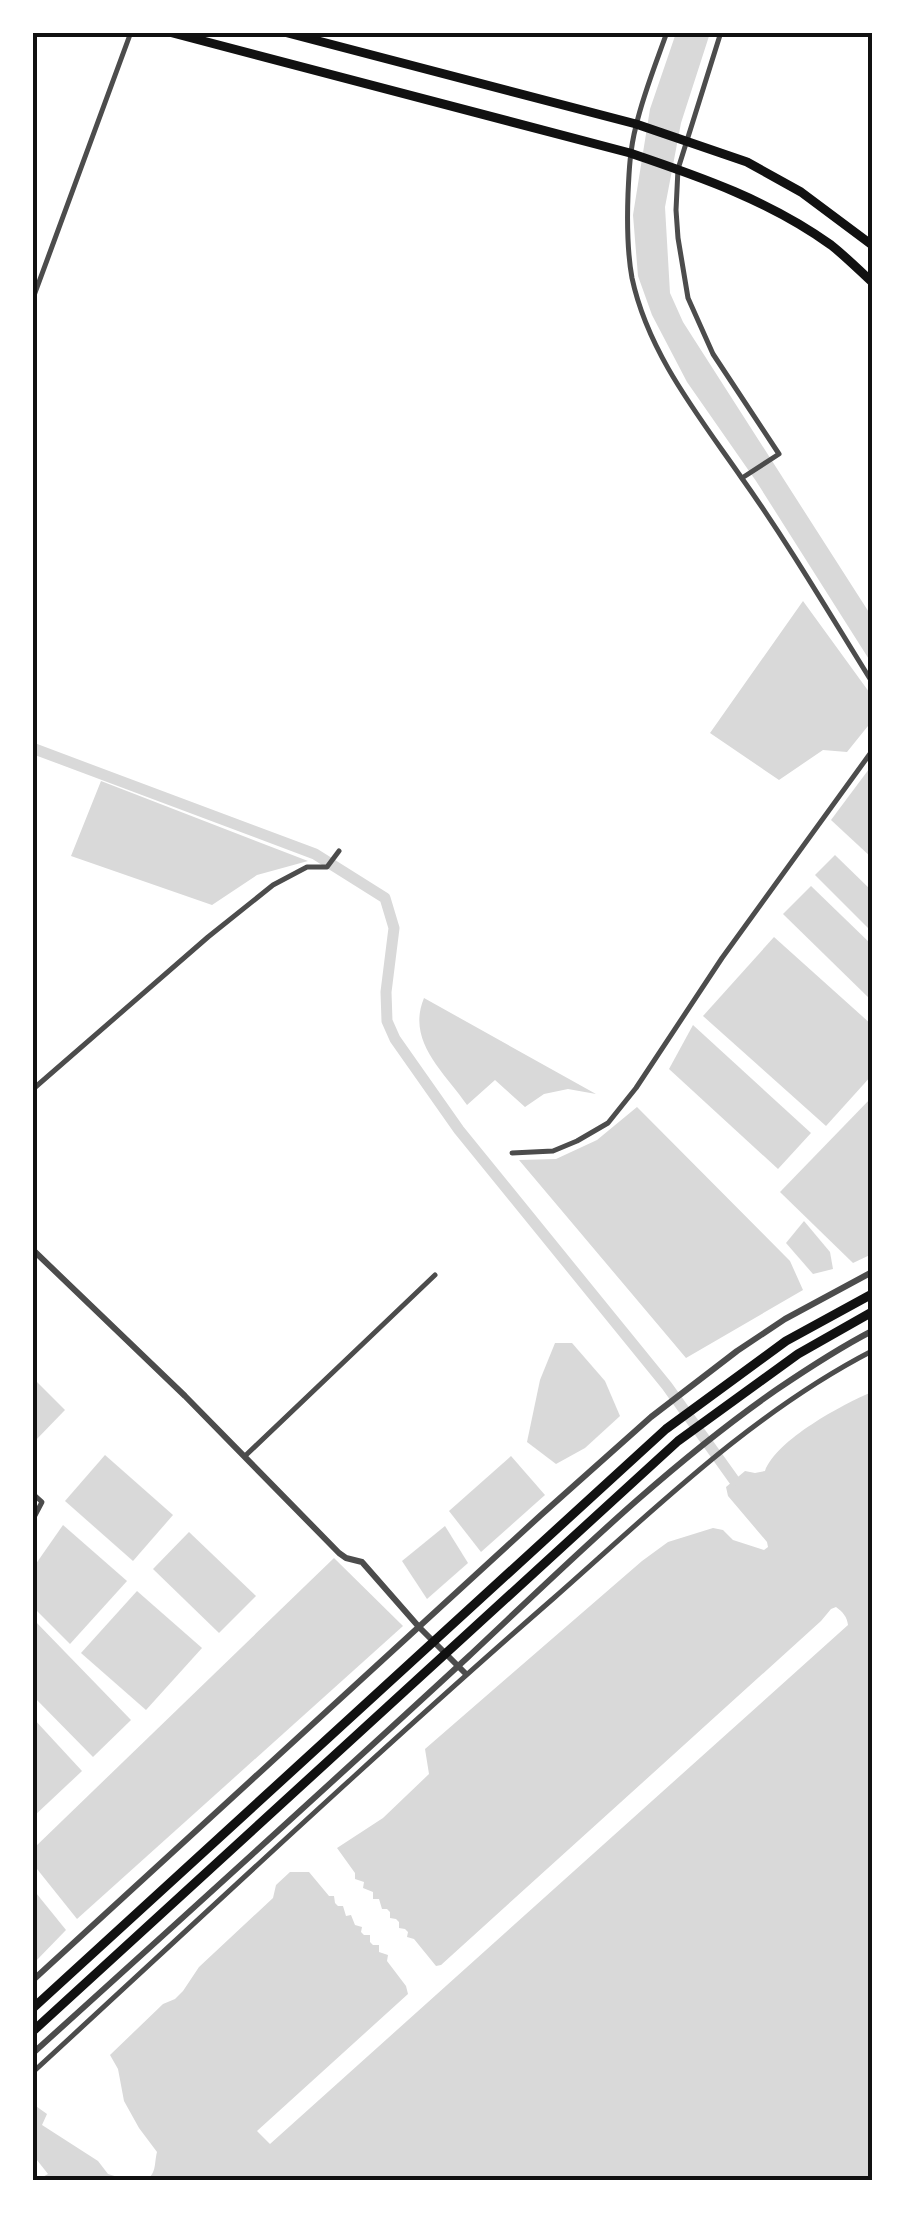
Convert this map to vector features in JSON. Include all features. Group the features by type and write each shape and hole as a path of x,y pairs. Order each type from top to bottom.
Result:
{"main road":[{"path":"169,32 678,169 736,191 788,217 832,246 872,282"},
{"path":"284,32 636,124 747,162 801,192 872,246"},
{"path":"32,2009 666,1429 786,1341 872,1294"},
{"path":"32,2032 678,1442 798,1354 872,1312"}],"street":[{"path":"32,301 131,32"},
{"path":"667,32 630,153 627,212 632,278 661,355 872,682"},
{"path":"721,32 678,169 678,238 688,298 713,354 780,454 742,478"},
{"path":"512,1153 553,1151 608,1123 872,751"},
{"path":"32,1090 272,885 307,867 328,868 340,851"},
{"path":"32,1249 186,1396 339,1553 362,1562 466,1674"},
{"path":"32,1980 652,1417 785,1319 872,1272"},
{"path":"245,1456 435,1275"},
{"path":"32,2054 691,1454 802,1373 872,1331"},
{"path":"32,2073 408,1725 702,1466 820,1380 872,1351"},
{"path":"32,1493 42,1502 32,1521"}],"shaded area":[{"path":"676,33 710,33 681,123 665,207 670,293 683,322 872,617 872,664 756,481 687,382 652,315 638,276 633,215 650,109"},
{"path":"803,601 872,696 872,721 847,752 823,750 779,780 710,733"},
{"path":"872,765 872,858 831,820"},
{"path":"101,781 308,861 257,875 212,905 71,856"},
{"path":"835,855 872,891 872,932 815,875"},
{"path":"811,886 872,945 872,1001 783,914"},
{"path":"774,937 872,1025 872,1075 826,1126 703,1016"},
{"path":"424,998 596,1094 568,1089 544,1094 525,1107 495,1080 467,1105 424,1042 420,1014"},
{"path":"693,1025 811,1133 778,1169 669,1069"},
{"path":"872,1097 872,1254 853,1263 780,1192"},
{"path":"637,1107 790,1261 803,1290 686,1358 519,1160 556,1159 597,1140"},
{"path":"804,1221 830,1252 833,1269 813,1274 786,1243"},
{"path":"555,1343 572,1343 605,1381 620,1416 585,1448 556,1464 527,1442 540,1380"},
{"path":"37,1382 65,1410 33,1443 33,1387"},
{"path":"872,1392 872,2180 144,2180 153,2172 157,2152 124,2101 118,2069 110,2055 163,2004 183,1991 199,1967 273,1898 276,1885 290,1872 309,1872 329,1896 334,1896 346,1916 351,1915 355,1925 362,1927 361,1932 370,1935 370,1942 379,1945 379,1952 388,1955 387,1961 408,1994 257,2131 270,2144 848,1625 841,1611 831,1609 441,1965 436,1966 414,1939 407,1937 408,1932 399,1928 399,1922 390,1918 387,1909 382,1909 379,1899 373,1899 373,1892 363,1888 364,1882 355,1879 355,1873 337,1848 383,1818 429,1774 425,1749 668,1542 713,1528 723,1530 733,1540 764,1550 768,1547 728,1496 726,1487 745,1471 765,1471 782,1447 796,1436 828,1414"},
{"path":"105,1455 173,1515 133,1561 65,1501"},
{"path":"511,1456 545,1495 481,1552 449,1511"},
{"path":"63,1525 127,1581 70,1644 33,1607 33,1568"},
{"path":"445,1526 468,1563 427,1599 402,1561"},
{"path":"189,1532 256,1596 219,1633 153,1569"},
{"path":"334,1558 403,1626 77,1919 33,1864 33,1849"},
{"path":"137,1591 202,1648 146,1710 81,1653"},
{"path":"33,1619 131,1720 93,1757 33,1696"},
{"path":"33,1718 82,1771 33,1817"},
{"path":"32,1888 66,1930 33,1964 32,1964"},
{"path":"33,2104 47,2114 42,2125 98,2161 108,2174 141,2180 40,2180 48,2174 33,2155"}],"waterway":[{"path":"32,748 315,854 385,898 394,928 386,992 387,1021 395,1039 459,1130 667,1386 734,1480"}]}
